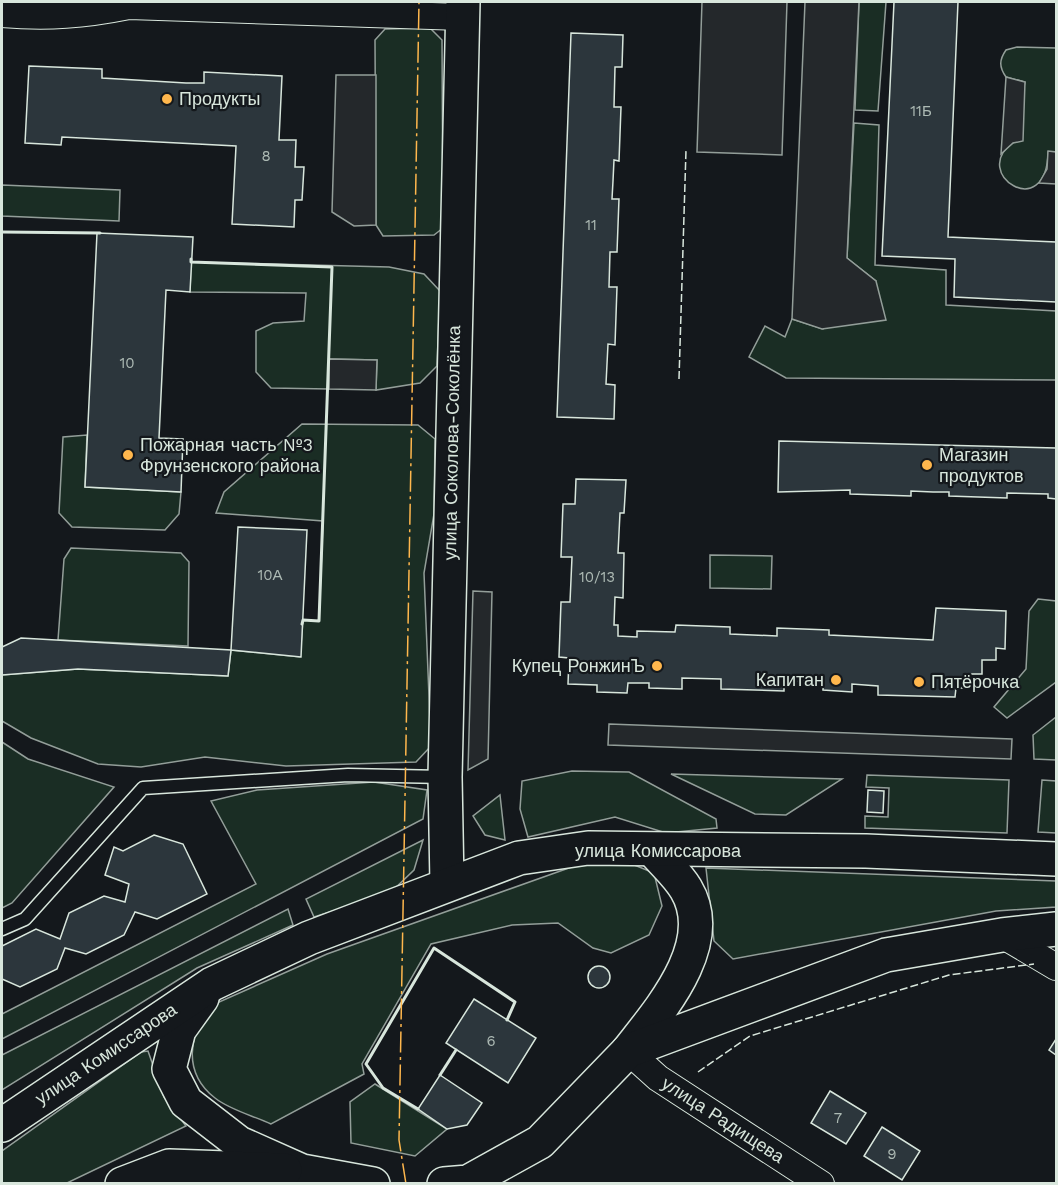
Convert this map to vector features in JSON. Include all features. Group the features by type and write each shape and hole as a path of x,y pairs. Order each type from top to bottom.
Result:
{"main road":[{"name":"улица Соколова-Соколёнка","path":"447,884 445,777 463,9"},
{"name":"улица Комиссарова","path":"2,1125 212,984 309,938 519,858 588,848 866,851 1056,859"},
{"path":"460,1183 540,1142 628,1051 674,991 692,949 694,915 687,890 653,850"},
{"path":"628,1051 886,955 1002,935 1056,929"},
{"name":"улица Комиссарова","path":"212,984 179,1030 170,1069 186,1102 239,1143 302,1171"},
{"name":"улица Комиссарова","path":"122,1184 169,1166 302,1171 373,1184"}],"street":[{"path":"2,14 37,17 77,16 129,6 463,9"},
{"path":"1002,935 1056,967"},
{"name":"улица Радищева","path":"628,1051 658,1078 821,1184"}],"lane":[{"path":"2,929 25,919 143,788 348,775 445,777"}],"green space":[{"path":"859,2 886,2 878,111 855,110"},
{"path":"430,28 442,40 443,228 434,235 383,236 376,225 375,40 385,29"},
{"path":"1017,47 1056,48 1056,152 1048,152 1044,174 1036,185 1025,189 1014,186 1004,178 1000,167 1002,155 1013,143 1025,82 1006,77 1001,67 1001,60 1006,50"},
{"path":"854,123 879,125 875,265 946,270 946,305 1056,311 1056,380 786,378 749,357 765,326 785,337 792,319 823,329 876,281 847,258"},
{"path":"2,185 120,190 119,221 2,216"},
{"path":"191,262 389,267 424,274 440,291 437,366 420,383 376,390 377,360 330,359 329,389 271,388 256,372 256,331 273,323 304,321 306,293 190,292"},
{"path":"302,424 418,425 435,439 434,514 424,573 431,746 416,762 286,766 205,757 141,767 98,764 31,738 2,721 2,675 78,669 228,676 231,650 300,657 303,620 319,621 323,521 216,513 224,492"},
{"path":"87,435 85,487 181,492 179,514 165,530 72,527 59,513 63,437"},
{"path":"71,548 181,553 189,562 188,646 58,640 64,559"},
{"path":"710,555 772,556 771,589 710,588"},
{"path":"1038,599 1056,601 1056,682 1007,718 994,707 1026,669 1029,611"},
{"path":"1056,717 1056,760 1034,759 1033,735"},
{"path":"2,742 28,759 114,787 12,903 2,908"},
{"path":"572,771 629,772 716,819 717,828 666,833 615,817 528,837 520,809 522,781"},
{"path":"671,774 842,779 786,815 755,814"},
{"path":"867,775 1009,780 1007,833 865,828 865,816 888,817 889,788 866,787"},
{"path":"1042,780 1056,781 1056,833 1038,832"},
{"path":"374,782 427,790 423,819 2,1039 2,1014 256,884 211,801 257,790"},
{"path":"500,795 505,840 485,835 473,816"},
{"path":"423,840 414,870 390,893 314,917 306,899"},
{"path":"627,862 654,873 662,906 649,935 611,953 593,948 558,923 512,925 431,944 362,1064 364,1074 271,1124 221,1102 205,1088 198,1077 192,1054 193,1042 210,1006 327,954 580,864"},
{"path":"706,868 1056,881 1056,907 996,911 733,959 714,941"},
{"path":"288,909 293,925 197,968 2,1090 2,1055"},
{"path":"148,1051 164,1097 186,1126 67,1183 2,1183 2,1151 141,1052"},
{"path":"375,1084 447,1129 415,1156 351,1143 350,1102"}],"shaded area":[{"path":"702,2 787,2 782,155 697,152"},
{"path":"805,2 859,2 847,258 876,281 886,320 822,329 792,319"},
{"path":"336,75 376,75 376,225 354,226 332,212"},
{"path":"1006,77 1025,82 1023,141 1013,143 1001,154"},
{"path":"1048,151 1056,152 1056,184 1039,183 1047,169"},
{"path":"329,359 377,360 376,390 329,389"},
{"path":"473,591 492,592 488,759 468,770"},
{"path":"609,724 1012,739 1011,759 608,745"}],"building":[{"path":"894,2 958,2 948,237 1056,242 1056,302 954,297 955,259 882,256"},
{"path":"571,33 623,35 622,67 615,67 614,107 621,107 619,161 614,160 612,199 619,199 617,252 610,252 609,287 617,287 615,345 608,344 606,384 615,385 614,419 557,417"},
{"path":"29,66 102,69 102,78 186,83 204,83 204,72 282,76 279,140 296,140 295,167 304,167 302,200 295,200 294,227 232,224 236,146 62,137 61,145 25,143"},
{"path":"97,233 193,237 190,292 166,290 159,438 183,439 181,492 85,487"},
{"path":"779,441 1056,448 1056,499 1048,498 1048,494 1007,493 1007,498 949,496 949,492 911,491 911,496 850,494 850,490 778,492"},
{"path":"576,479 626,480 624,513 620,513 618,553 624,553 623,598 615,597 614,625 618,625 618,636 637,637 637,631 675,632 676,625 730,627 730,634 777,636 777,628 829,630 829,635 933,640 936,608 1006,611 1005,649 996,648 996,660 982,660 982,674 969,674 969,688 956,688 955,697 878,695 878,686 852,684 852,692 823,690 823,682 784,681 784,691 721,689 721,679 682,678 682,689 649,688 649,683 628,683 627,693 597,692 597,685 568,684 569,658 559,657 561,602 570,602 572,557 561,557 563,504 575,504"},
{"path":"238,527 307,530 301,657 231,650"},
{"path":"21,638 231,650 228,676 78,669 2,675 2,647"},
{"path":"868,790 884,791 883,813 867,812"},
{"path":"154,835 183,844 207,894 157,919 135,912 124,935 86,954 65,948 57,969 20,987 2,979 2,946 36,929 60,939 69,913 104,896 125,902 129,884 105,875 114,847 123,851"},
{"path":"599,966 607,969 610,977 607,985 599,988 591,985 588,977 591,969"},
{"path":"474,999 536,1038 508,1083 446,1043"},
{"path":"1056,1039 1056,1055 1049,1050"},
{"path":"440,1075 482,1103 467,1125 447,1129 418,1109"},
{"path":"830,1091 866,1113 846,1144 811,1123"},
{"path":"882,1127 920,1151 902,1180 864,1156"}],"fence":[{"path":"679,379 686,150"},
{"path":"698,1072 750,1036 949,975 1034,964"}],"wall":[{"path":"2,232 100,233"},
{"path":"191,259 191,262 332,267 319,621 303,620 302,624"},
{"path":"418,1109 383,1088 366,1064 434,948 515,1002 507,1020"},
{"path":"440,1075 456,1050"}],"power":[{"path":"406,1184 399,1140 419,2"}],"place":[{"name":"Продукты","path":"167,99"},
{"name":"Пожарная часть №3 Фрунзенского района","path":"128,455"},
{"name":"Магазин продуктов","path":"927,465"},
{"name":"Купец РонжинЪ","path":"657,666"},
{"name":"Капитан","path":"836,680"},
{"name":"Пятёрочка","path":"919,682"}]}
